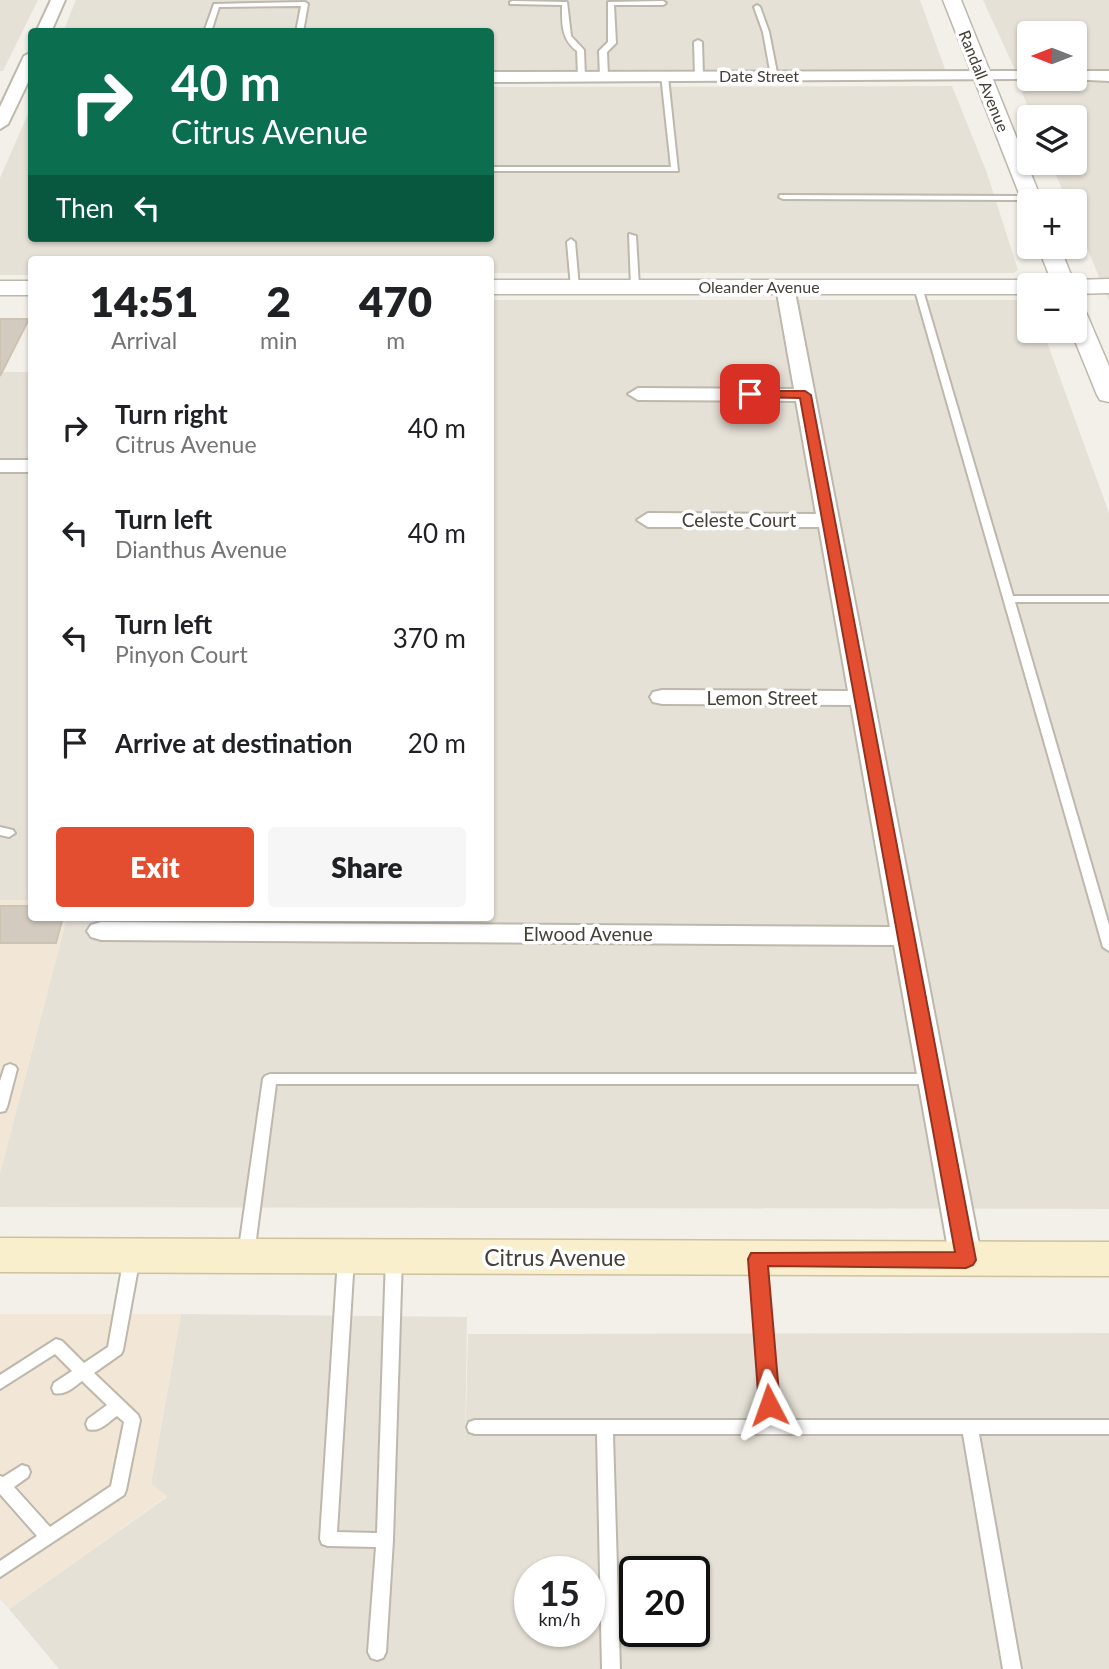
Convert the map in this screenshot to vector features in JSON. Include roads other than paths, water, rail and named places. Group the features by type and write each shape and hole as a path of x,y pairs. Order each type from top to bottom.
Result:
{"main road":[{"name":"Citrus Avenue","path":"0,1255 1109,1259"}],"street":[{"path":"45,28 58,0"},
{"name":"Randall Avenue","path":"952,0 1027,189"},
{"name":"Date Street","path":"494,77 1017,76"},
{"path":"1087,76 1109,76"},
{"path":"0,124 26,78 2,78"},
{"path":"1087,286 1109,286"},
{"name":"Oleander Avenue","path":"494,287 1017,287"},
{"path":"785,287 966,1260"},
{"path":"0,288 28,288"},
{"path":"1087,342 1109,395"},
{"path":"638,394 805,395"},
{"path":"0,466 28,466"},
{"name":"Celeste Court","path":"648,520 830,521"},
{"name":"Lemon Street","path":"662,697 861,698"},
{"name":"Elwood Avenue","path":"101,931 270,925 906,936"}],"lane":[{"path":"512,3 565,3 566,37 569,44 580,50 582,76"},
{"path":"604,76 603,51 612,43 613,37 610,3 663,3"},
{"path":"208,28 216,5 305,4 300,28"},
{"path":"757,7 766,32 775,76"},
{"path":"698,42 699,76"},
{"path":"494,169 675,169 664,77"},
{"path":"783,197 1017,200"},
{"path":"632,236 635,287"},
{"path":"571,242 575,287"},
{"path":"918,287 1109,947"},
{"path":"1009,599 1109,599"},
{"path":"0,1107 10,1069"},
{"path":"246,1256 270,1079 933,1079"},
{"path":"60,1388 115,1350 132,1255"},
{"path":"346,1256 328,1539 385,1540"},
{"path":"377,1652 385,1540 394,1257"},
{"path":"758,1259 771,1428"},
{"path":"0,1383 56,1345 132,1420 118,1490 0,1570"},
{"path":"94,1424 118,1406"},
{"path":"475,1427 1109,1427"},
{"path":"605,1428 611,1669"},
{"path":"970,1428 1013,1669"},
{"path":"22,1472 1,1484 49,1537"}]}
